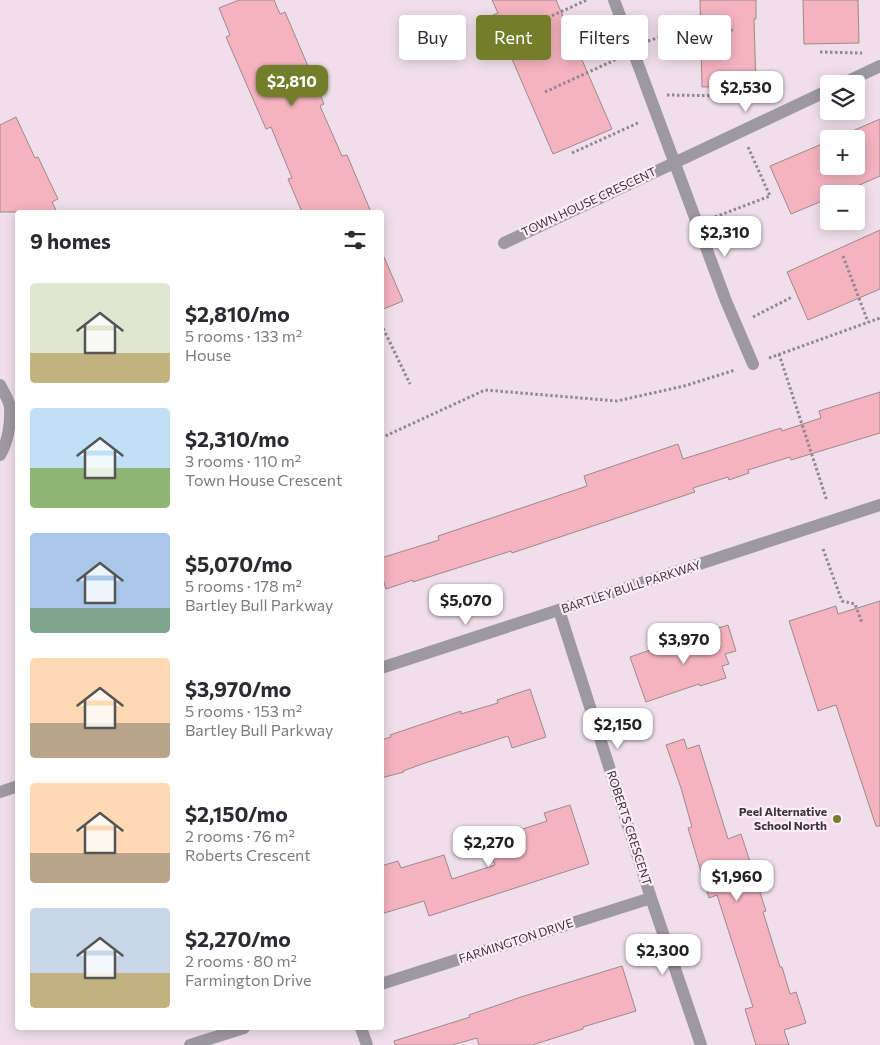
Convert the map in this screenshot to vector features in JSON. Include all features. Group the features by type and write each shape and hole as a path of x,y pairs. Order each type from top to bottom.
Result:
{"street":[{"path":"614,0 620,15"},
{"path":"636,60 753,364"},
{"path":"861,75 880,66"},
{"name":"TOWN HOUSE CRESCENT","path":"504,243 820,94"},
{"path":"0,384 10,406 9,430 5,447 0,455"},
{"name":"BARTLEY BULL PARKWAY","path":"384,667 880,505"},
{"name":"ROBERTS CRESCENT","path":"559,610 651,898 701,1045"},
{"path":"0,792 15,787"},
{"name":"FARMINGTON DRIVE","path":"384,983 651,898"},
{"path":"190,1045 238,1030"},
{"path":"362,1030 367,1045"}],"path":[{"path":"551,16 587,0"},
{"path":"648,43 678,31 733,30"},
{"path":"820,52 863,53"},
{"path":"545,92 610,60"},
{"path":"649,94 734,96"},
{"path":"572,153 657,115"},
{"path":"698,224 770,196 741,131"},
{"path":"843,256 868,322"},
{"path":"737,325 792,297"},
{"path":"384,437 484,390 617,401 684,386 753,364 880,318"},
{"path":"384,330 410,384"},
{"path":"779,354 827,501"},
{"path":"823,549 842,601 855,604 862,623"}],"building":[{"path":"239,0 274,0 280,14 285,12 324,104 320,106 342,156 347,155 370,210 301,210 288,179 292,178 271,127 266,129 226,37 230,35 219,8"},
{"path":"492,0 556,0 563,15 561,15 561,60 582,60 612,129 553,154 512,60 551,60 551,15 493,15 498,13"},
{"path":"700,0 756,0 756,19 754,19 756,86 702,87 701,60 731,60 731,15 700,15"},
{"path":"803,0 858,0 859,43 804,44"},
{"path":"16,117 35,158 38,157 58,199 52,202 56,210 0,212 0,125"},
{"path":"880,119 880,176 860,185 820,185 820,202 791,214 770,166 820,145 820,175 865,175 865,130 855,130"},
{"path":"880,230 880,289 808,320 787,272"},
{"path":"384,257 403,301 384,309"},
{"path":"880,392 880,433 791,460 790,457 748,470 749,473 729,480 728,477 693,488 695,492 512,553 511,551 386,589 384,583 384,557 439,540 438,536 587,486 584,476 678,444 683,459 781,428 782,431 821,418 819,411"},
{"path":"880,601 880,826 876,826 836,705 818,711 789,621 836,606 838,614"},
{"path":"728,625 736,651 725,654 729,664 722,666 726,678 700,686 699,684 646,702 630,657 659,647 662,654 702,641 700,634"},
{"path":"530,689 546,737 512,748 508,736 384,777 384,739 391,737 390,735 461,711 461,714 498,703 497,700"},
{"path":"684,739 687,749 699,745 728,839 741,834 766,911 763,912 780,967 782,967 790,994 796,992 806,1023 784,1030 789,1045 756,1045 745,1009 753,1007 717,895 709,898 688,828 692,827 666,745"},
{"path":"570,805 589,864 429,916 424,901 384,913 384,865 398,861 401,868 444,855 452,879 495,865 487,841 547,821 544,813"},
{"path":"622,966 636,1011 532,1045 479,1045 477,1038 452,1045 395,1045 394,1041 470,1017 469,1015 521,997"}],"place":[{"name":"Peel Alternative School North","path":"837,819"}]}
